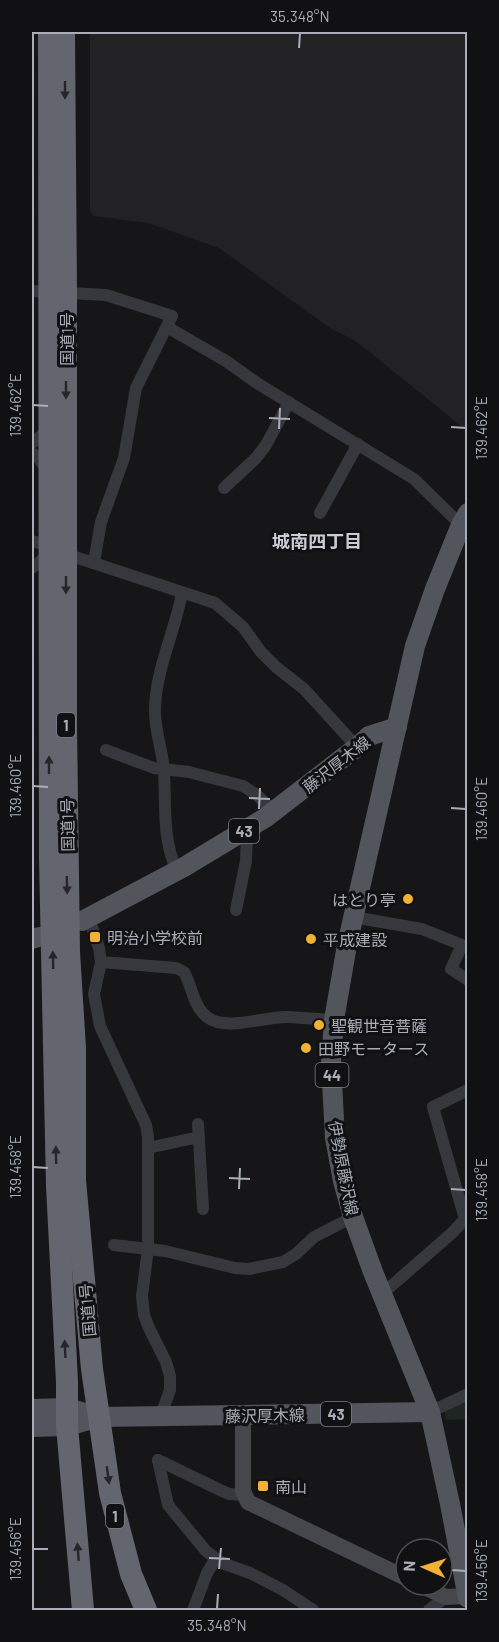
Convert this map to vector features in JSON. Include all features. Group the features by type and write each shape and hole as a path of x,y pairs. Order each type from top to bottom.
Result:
{"highway":[{"name":"国道1号","path":"49,32 50,847 57,1186 68,1417 83,1611"},
{"name":"国道1号","path":"64,32 49,292 49,548 67,858 69,963 75,1048 75,1180 92,1369 110,1493 131,1574 147,1611"}],"main road":[{"path":"397,727 415,646 435,589 464,519"},
{"name":"藤沢厚木線","path":"85,920 177,871 247,829 274,812 369,736 397,727"},
{"name":"伊勢原藤沢線","path":"397,727 340,978 331,1063 335,1138 353,1217 430,1412 467,1597"},
{"name":"藤沢厚木線","path":"32,1409 68,1417 430,1412"},
{"name":"藤沢厚木線","path":"32,1427 68,1417"}],"street":[{"path":"49,292 106,295 172,316 136,388 124,458 101,522 94,562"},
{"path":"167,327 226,361 414,479 464,519"},
{"path":"224,488 256,458 266,445 289,402"},
{"path":"32,442 46,432 50,422"},
{"path":"320,513 358,444"},
{"path":"32,453 46,467 50,481"},
{"path":"32,568 49,548 215,603 243,627 261,652 304,689 357,747"},
{"path":"177,871 170,855 167,835 164,770 155,708 182,593"},
{"path":"106,750 164,770 189,772 243,786 257,795 274,812"},
{"path":"236,910 246,861 247,829"},
{"path":"353,917 422,929 462,945 451,969 468,980"},
{"path":"85,920 99,948 101,962 94,994 99,1026 146,1125 148,1249 143,1281 144,1315 166,1362 171,1384 161,1415"},
{"path":"101,962 176,968 184,972 195,1001 206,1016 213,1020 244,1023 289,1017 334,1020"},
{"path":"380,1289 390,1287 466,1221 463,1191 433,1107 468,1090"},
{"path":"148,1148 199,1130 203,1209"},
{"path":"114,1245 176,1253 234,1268 249,1269 283,1262 296,1254 314,1237 353,1217"},
{"path":"430,1412 468,1394"},
{"path":"243,1415 243,1495 249,1502 394,1572"},
{"path":"243,1495 229,1494 158,1460 168,1505 215,1560 262,1578 313,1611"},
{"path":"194,1611 207,1573 215,1560"},
{"path":"429,1611 446,1598 467,1597"}],"shaded area":[{"path":"90,32 467,32 467,431 371,353 352,339 330,328 219,248 148,223 94,216 90,211"},
{"path":"467,1400 467,1419 446,1420 444,1411"}],"place":[{"name":"はとり亭","path":"408,899"},
{"name":"明治小学校前","path":"95,937"},
{"name":"平成建設","path":"311,939"},
{"name":"聖観世音菩薩","path":"319,1025"},
{"name":"田野モータース","path":"306,1048"},
{"name":"南山","path":"263,1486"}],"district":[{"name":"城南四丁目","path":"317,541"}]}
